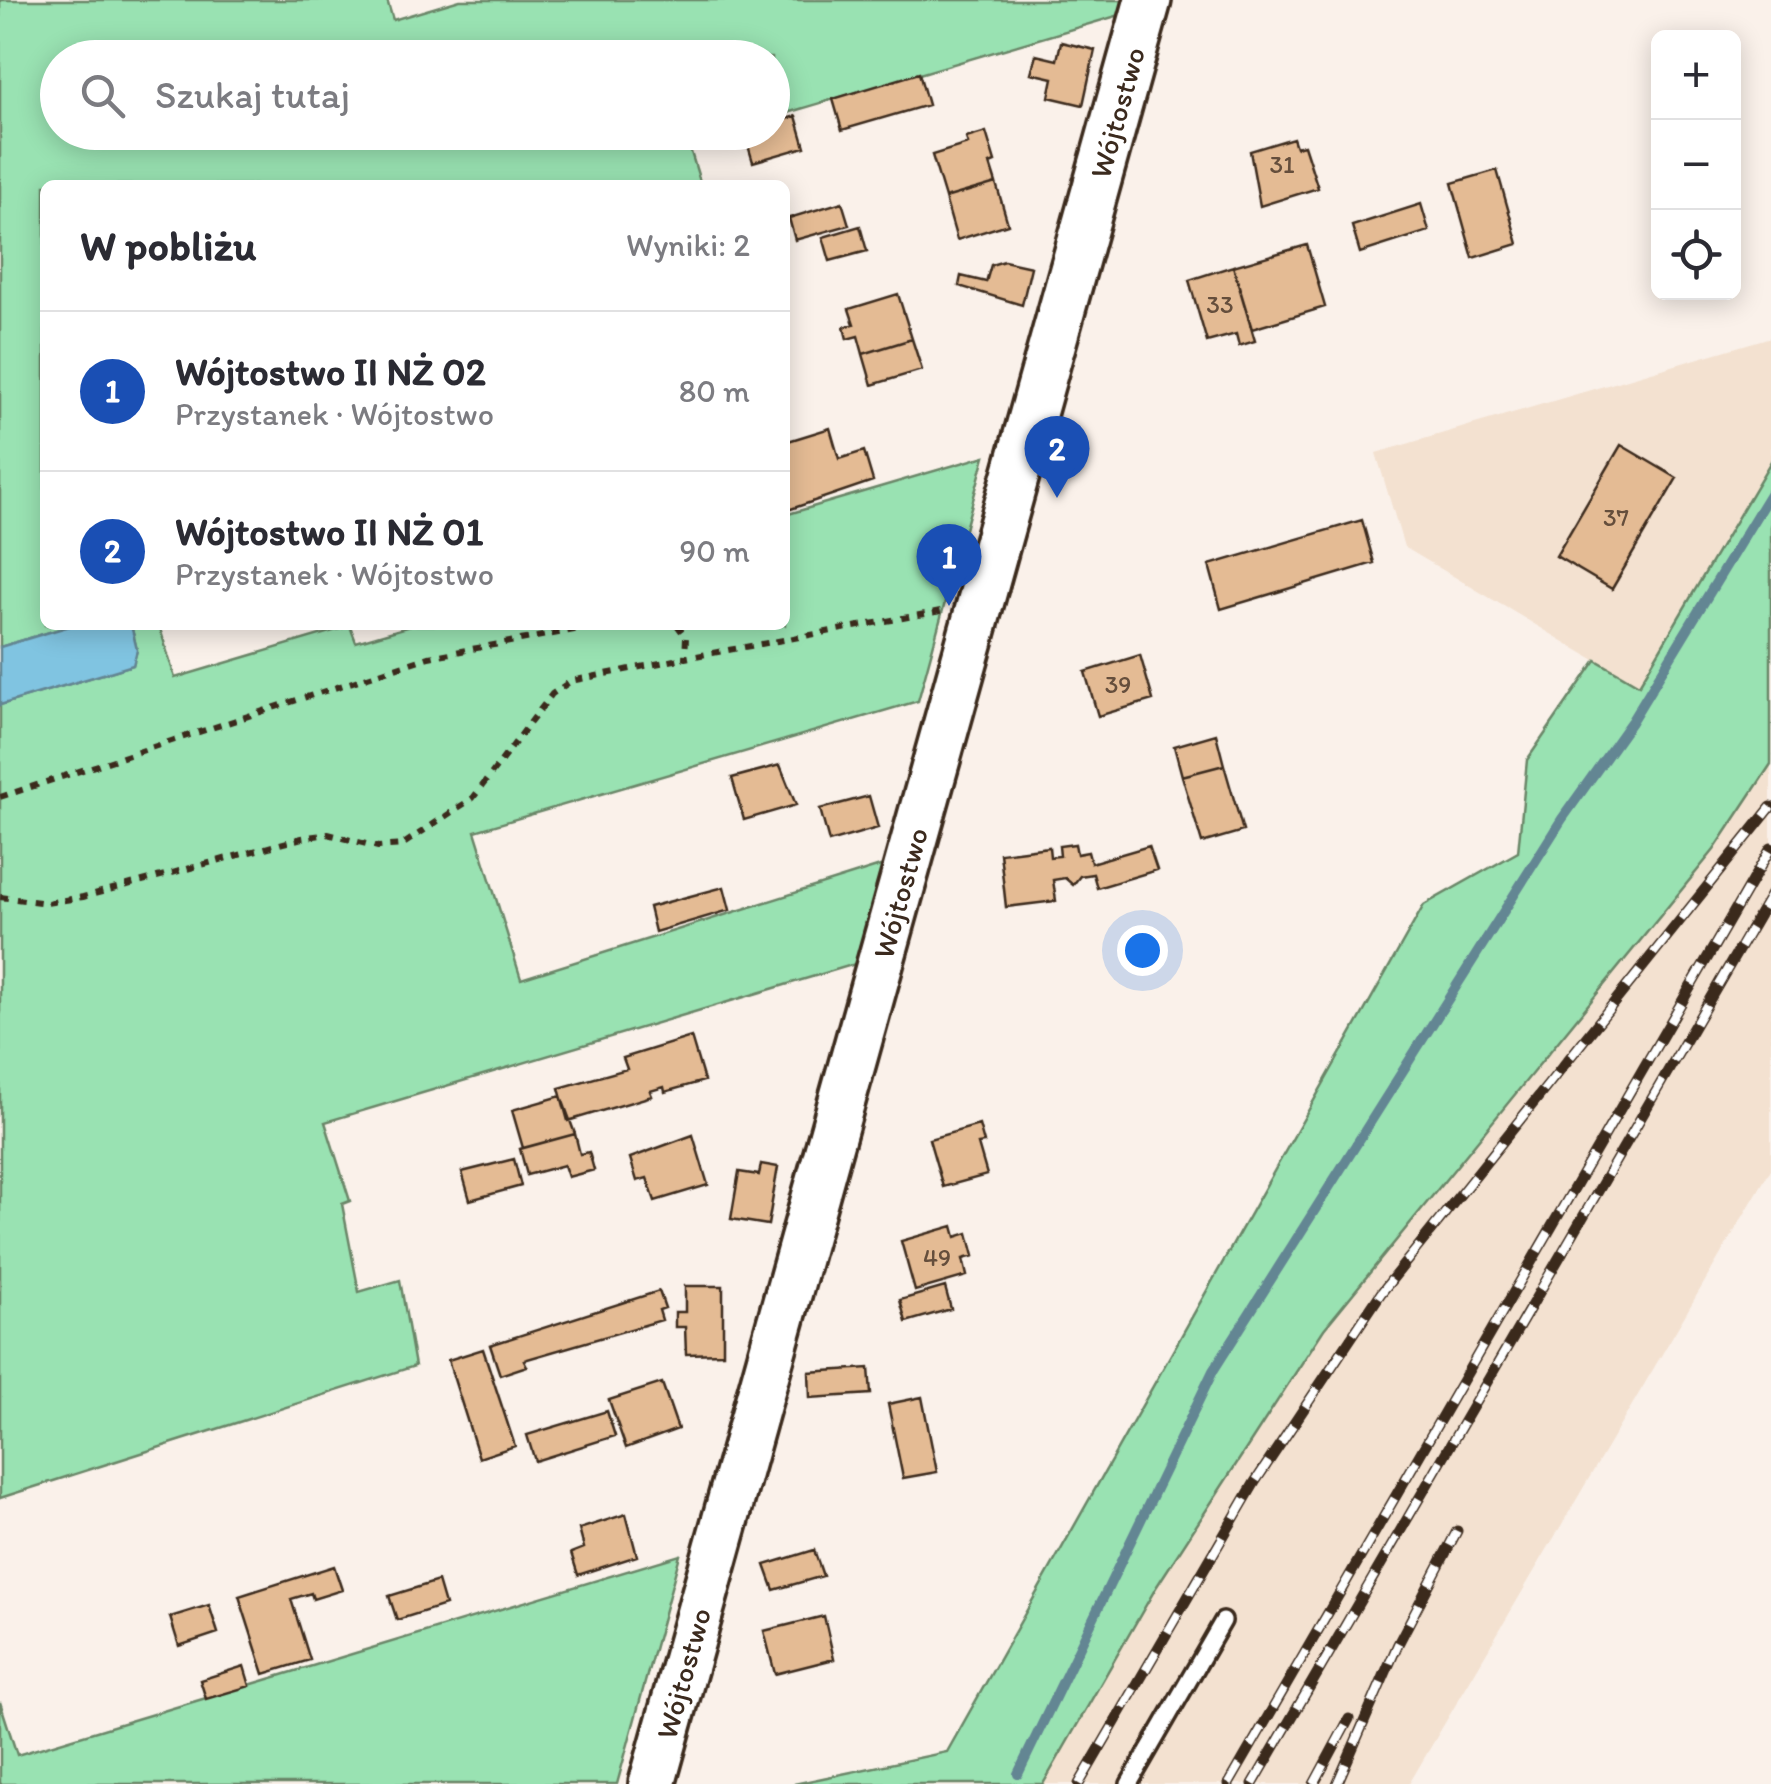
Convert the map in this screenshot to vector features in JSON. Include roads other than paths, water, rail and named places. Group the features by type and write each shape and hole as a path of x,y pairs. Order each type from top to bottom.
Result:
{"street":[{"name":"Wójtostwo","path":"652,1784 1148,0"}],"lane":[{"path":"1130,1784 1223,1622"}],"water":[{"path":"56,630 132,630 137,650 133,665 0,705 0,647"}],"waterway":[{"path":"1018,1774 1213,1371 1562,819 1631,722 1771,492"}],"railway":[{"path":"1079,1784 1255,1482 1381,1293 1771,807"},
{"path":"1229,1784 1771,848"},
{"path":"1253,1784 1771,894"},
{"path":"1337,1784 1398,1644 1457,1531"},
{"path":"1314,1784 1349,1719"}],"place":[{"name":"Wójtostwo II NŻ 01","path":"1057,498"},
{"name":"Wójtostwo II NŻ 02","path":"949,606"}]}
